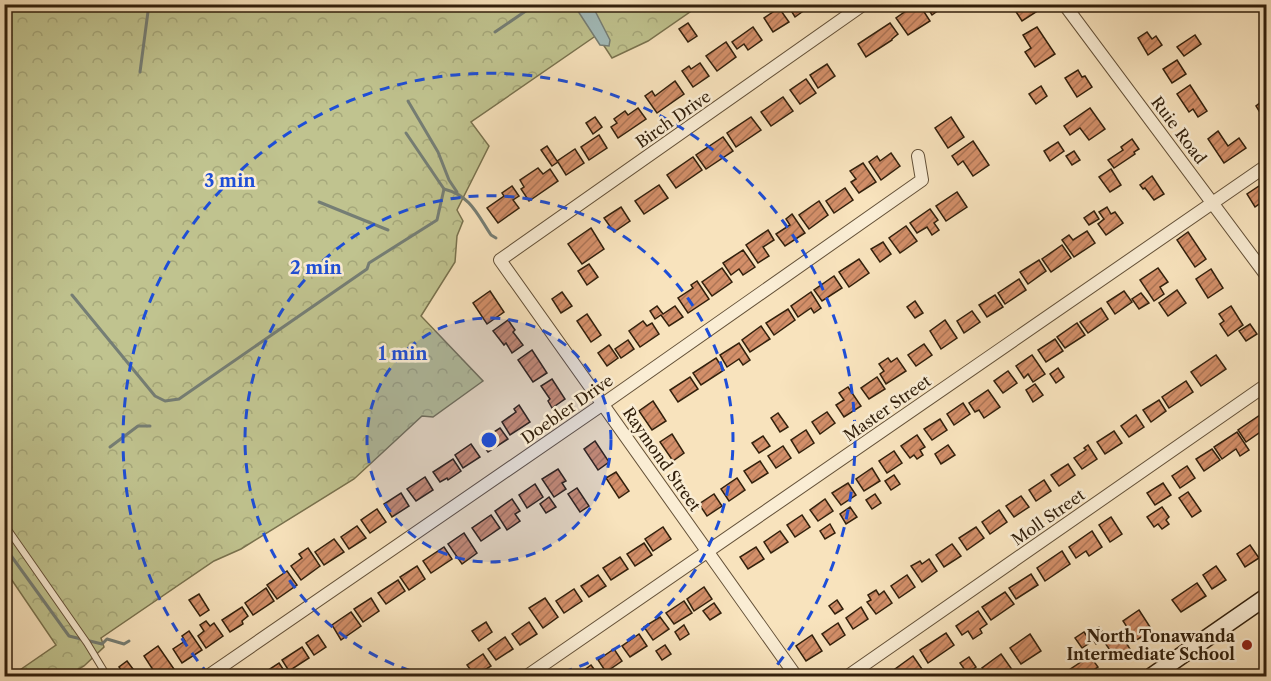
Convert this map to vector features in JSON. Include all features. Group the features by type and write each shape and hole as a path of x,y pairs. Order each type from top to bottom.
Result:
{"main road":[{"path":"1152,676 1266,597"}],"street":[{"name":"Birch Drive","path":"500,260 864,4"},
{"name":"Ruie Road","path":"1064,4 1266,275"},
{"name":"Doebler Drive","path":"208,676 603,404 922,180 918,156"},
{"name":"Master Street","path":"527,676 1266,166"},
{"name":"Raymond Street","path":"500,260 796,676"},
{"name":"Moll Street","path":"848,676 1266,385"}],"lane":[{"path":"4,524 87,643 107,676"}],"green space":[{"path":"4,5 700,5 648,41 612,58 597,35 471,122 489,146 457,210 463,221 457,236 455,262 421,316 483,381 433,417 422,416 354,479 241,549 214,561 101,638 104,647 84,666 67,676 16,676 14,674 56,645 5,570"}],"water":[{"path":"574,5 592,5 610,40 609,46 600,45"}],"building":[{"path":"787,4 813,4 795,17"},
{"path":"919,4 930,21 908,35 896,18"},
{"path":"925,4 947,4 932,15"},
{"path":"1011,4 1032,4 1036,12 1022,21"},
{"path":"779,8 789,22 773,32 764,18"},
{"path":"688,23 697,36 688,42 679,29"},
{"path":"890,23 898,34 866,57 858,44"},
{"path":"753,27 762,40 748,50 744,44 737,49 732,42"},
{"path":"1037,27 1055,54 1035,67 1025,52 1031,48 1023,35"},
{"path":"1147,32 1152,39 1156,36 1162,45 1148,55 1138,38"},
{"path":"1195,35 1201,44 1184,56 1177,47"},
{"path":"726,42 736,57 717,71 706,56"},
{"path":"1177,60 1186,74 1172,83 1163,69"},
{"path":"700,63 709,76 693,87 682,71 689,66 691,69"},
{"path":"827,64 835,76 818,88 810,75"},
{"path":"1078,70 1092,87 1077,97 1065,78"},
{"path":"806,79 816,93 800,104 790,90"},
{"path":"675,81 684,94 657,113 645,96 652,91 655,96"},
{"path":"1190,85 1207,111 1198,117 1193,109 1189,112 1177,94"},
{"path":"1041,86 1047,96 1036,104 1029,94"},
{"path":"783,97 793,111 771,126 761,112"},
{"path":"1266,98 1266,117 1264,119 1256,106"},
{"path":"638,108 646,119 618,138 611,127 617,123 614,119 625,111 628,115"},
{"path":"1090,108 1105,129 1089,140 1080,128 1070,135 1064,126"},
{"path":"595,117 602,127 593,134 586,123"},
{"path":"751,117 761,130 736,147 727,133"},
{"path":"951,117 964,137 948,148 935,128"},
{"path":"1218,131 1228,146 1239,138 1246,148 1224,163 1208,139"},
{"path":"599,135 607,148 589,160 581,147"},
{"path":"723,137 733,151 706,169 696,155"},
{"path":"1132,139 1139,149 1114,168 1108,160 1123,150 1121,147"},
{"path":"973,141 989,165 973,176 963,161 958,165 952,156"},
{"path":"1058,142 1064,151 1050,161 1044,151"},
{"path":"547,146 557,161 575,149 584,163 566,175 558,162 552,166 541,150"},
{"path":"1074,151 1080,160 1072,165 1066,156"},
{"path":"891,153 900,166 881,180 869,162 877,156 880,161"},
{"path":"693,157 702,170 676,188 667,175"},
{"path":"863,163 876,182 859,193 851,182 856,179 850,171"},
{"path":"538,168 543,174 550,169 558,181 529,201 521,189 524,187 520,180"},
{"path":"1111,169 1121,185 1110,192 1099,177"},
{"path":"1152,176 1164,194 1154,200 1140,185"},
{"path":"659,185 668,198 644,214 635,201"},
{"path":"512,186 519,196 513,200 519,208 498,223 487,208 504,196 502,193"},
{"path":"1259,186 1266,199 1255,207 1247,194"},
{"path":"845,188 853,200 834,213 826,201"},
{"path":"957,192 967,207 946,221 936,206"},
{"path":"819,201 828,215 809,229 799,215"},
{"path":"621,207 630,221 614,232 604,218"},
{"path":"1107,207 1111,214 1115,212 1123,223 1106,235 1098,224 1104,219 1099,212"},
{"path":"930,209 938,220 934,223 939,230 932,235 927,227 917,233 910,223"},
{"path":"1094,211 1099,219 1089,225 1084,218"},
{"path":"792,214 805,233 785,246 776,234 790,225 786,219"},
{"path":"906,226 917,241 900,253 889,238"},
{"path":"591,228 604,249 582,264 568,244"},
{"path":"768,230 774,240 763,247 769,256 758,263 746,245"},
{"path":"1087,231 1095,243 1074,257 1062,240 1069,235 1073,240"},
{"path":"1188,232 1206,259 1195,267 1177,240"},
{"path":"883,242 891,254 880,262 871,249"},
{"path":"1062,245 1071,258 1051,272 1042,259"},
{"path":"743,250 755,267 743,275 739,269 731,275 723,263"},
{"path":"859,259 869,273 849,287 839,272"},
{"path":"1039,260 1046,271 1028,284 1020,272"},
{"path":"589,264 598,277 587,285 578,271"},
{"path":"722,268 732,282 712,296 702,282"},
{"path":"1158,268 1168,282 1160,287 1164,294 1154,301 1140,280"},
{"path":"1211,269 1223,288 1208,298 1196,279"},
{"path":"834,276 842,288 822,301 814,290"},
{"path":"1019,279 1026,290 1005,304 998,293"},
{"path":"697,281 709,299 688,313 678,298 693,288 691,285"},
{"path":"1177,290 1186,303 1168,316 1159,303"},
{"path":"490,291 504,312 487,324 473,303"},
{"path":"1124,291 1132,302 1115,314 1107,302"},
{"path":"562,292 572,306 561,313 552,299"},
{"path":"811,292 821,308 814,313 811,308 798,317 791,306"},
{"path":"1141,293 1149,303 1139,309 1132,299"},
{"path":"995,295 1003,307 987,317 979,305"},
{"path":"915,301 923,313 915,318 907,307"},
{"path":"657,306 663,314 675,306 683,317 669,326 661,315 655,319 650,311"},
{"path":"1231,306 1243,325 1228,336 1220,324 1224,321 1219,314"},
{"path":"1101,308 1108,319 1088,333 1080,322"},
{"path":"788,309 795,320 774,335 766,323"},
{"path":"972,311 980,322 964,333 957,321"},
{"path":"587,314 601,335 591,342 577,321"},
{"path":"508,320 515,330 513,332 523,345 512,353 506,343 504,345 493,331"},
{"path":"945,320 957,338 941,349 930,331"},
{"path":"643,321 647,326 652,323 659,334 640,347 629,331"},
{"path":"1077,323 1085,335 1065,348 1057,337"},
{"path":"1250,324 1257,334 1246,341 1239,331"},
{"path":"761,326 770,339 750,352 742,340"},
{"path":"1055,339 1063,351 1046,362 1038,350"},
{"path":"628,340 634,349 621,358 615,349"},
{"path":"739,343 750,360 743,365 739,359 727,367 720,355"},
{"path":"924,344 932,355 916,366 908,355"},
{"path":"609,345 618,358 607,366 598,353"},
{"path":"532,350 547,373 533,382 518,360"},
{"path":"1032,355 1045,374 1033,382 1028,374 1024,378 1016,366"},
{"path":"1216,355 1226,369 1201,386 1191,372"},
{"path":"716,358 724,370 701,385 693,373"},
{"path":"888,358 891,362 897,358 906,371 886,384 880,374 884,371 879,364"},
{"path":"1058,368 1064,377 1056,383 1050,374"},
{"path":"1008,371 1017,383 1003,393 994,381"},
{"path":"690,377 698,389 678,402 670,390"},
{"path":"877,377 885,389 869,399 861,388"},
{"path":"552,379 565,399 552,408 548,401 550,399 541,386"},
{"path":"1186,381 1193,392 1169,408 1162,397"},
{"path":"1035,384 1043,395 1033,402 1026,390"},
{"path":"848,387 861,406 844,417 836,405 844,400 839,393"},
{"path":"988,390 1000,407 984,418 979,410 975,412 969,403"},
{"path":"1159,400 1166,411 1151,422 1143,410"},
{"path":"653,401 666,421 652,430 639,411"},
{"path":"963,403 970,414 954,425 947,414"},
{"path":"519,405 530,422 510,435 502,422 516,412 514,409"},
{"path":"827,412 835,423 820,434 812,422"},
{"path":"778,413 788,427 780,432 771,418"},
{"path":"1136,415 1144,427 1129,437 1121,426"},
{"path":"1260,415 1266,428 1246,442 1238,430"},
{"path":"940,419 947,430 932,440 924,429"},
{"path":"500,428 508,439 488,452 480,441"},
{"path":"806,430 814,443 799,453 791,440"},
{"path":"1114,431 1122,443 1105,454 1097,442"},
{"path":"1237,432 1249,450 1240,456 1236,449 1222,459 1214,447"},
{"path":"672,434 684,453 673,461 660,442"},
{"path":"917,435 925,447 920,450 923,455 917,459 914,455 910,458 901,446"},
{"path":"763,436 770,446 759,453 752,443"},
{"path":"595,441 609,462 598,470 584,449"},
{"path":"471,444 480,457 463,468 455,455"},
{"path":"948,445 955,455 941,464 935,454"},
{"path":"1088,445 1097,459 1082,469 1074,458 1086,450 1084,448"},
{"path":"783,446 791,458 776,468 768,456"},
{"path":"1212,449 1220,460 1204,471 1196,459"},
{"path":"894,451 902,463 887,473 879,461"},
{"path":"453,459 461,471 448,480 447,478 440,482 433,472"},
{"path":"760,461 768,473 752,483 744,471"},
{"path":"1068,464 1075,475 1059,486 1051,475"},
{"path":"1187,466 1195,478 1180,488 1172,476"},
{"path":"872,468 880,481 864,491 856,479"},
{"path":"558,469 566,481 562,483 566,489 554,497 542,479"},
{"path":"616,472 629,491 619,498 606,478"},
{"path":"894,475 900,484 891,490 885,481"},
{"path":"425,477 433,490 416,501 407,489"},
{"path":"737,478 745,490 729,501 721,489"},
{"path":"1044,480 1051,491 1036,501 1029,490"},
{"path":"848,483 856,495 841,505 832,493"},
{"path":"1163,483 1171,495 1155,505 1147,493"},
{"path":"535,484 543,497 527,508 519,495"},
{"path":"577,488 589,506 580,512 568,494"},
{"path":"1188,492 1201,511 1192,517 1179,498"},
{"path":"401,493 409,506 392,517 384,504"},
{"path":"714,494 722,506 707,516 699,504"},
{"path":"875,494 881,503 872,509 866,500"},
{"path":"1021,496 1029,507 1014,517 1006,506"},
{"path":"549,497 556,507 546,513 540,504"},
{"path":"512,499 520,511 515,514 520,521 507,530 495,511"},
{"path":"825,499 833,511 818,521 810,510"},
{"path":"850,507 857,517 846,524 840,514"},
{"path":"1162,507 1169,517 1166,520 1169,524 1162,529 1158,524 1154,527 1147,517"},
{"path":"377,509 386,522 370,533 361,520"},
{"path":"999,510 1007,522 990,534 982,522"},
{"path":"491,515 500,528 481,541 472,528"},
{"path":"802,515 810,527 795,537 787,525"},
{"path":"1111,517 1122,534 1110,542 1099,525"},
{"path":"830,524 835,533 825,539 820,531"},
{"path":"357,526 366,538 349,549 341,537"},
{"path":"663,527 671,539 653,551 645,539"},
{"path":"976,527 984,538 967,550 959,538"},
{"path":"780,531 788,542 771,553 764,542"},
{"path":"1092,531 1102,547 1089,556 1086,551 1076,558 1069,547"},
{"path":"464,533 477,553 462,564 448,544"},
{"path":"334,539 344,552 324,565 315,552"},
{"path":"644,543 652,555 635,566 627,554"},
{"path":"952,544 961,556 944,567 936,555"},
{"path":"1250,545 1259,558 1245,567 1237,554"},
{"path":"444,547 452,559 431,573 423,561"},
{"path":"756,547 764,559 748,569 740,557"},
{"path":"308,548 320,566 301,580 291,566 302,558 299,554"},
{"path":"1062,551 1070,564 1045,581 1037,568"},
{"path":"620,557 628,569 611,580 603,568"},
{"path":"929,559 937,571 922,582 911,566 920,561 922,564"},
{"path":"417,566 425,579 409,590 400,577"},
{"path":"1216,566 1226,580 1212,589 1203,575"},
{"path":"287,571 297,585 277,599 267,585"},
{"path":"1031,574 1038,585 1016,599 1009,588"},
{"path":"598,575 606,586 589,597 581,586"},
{"path":"907,575 915,587 899,598 891,586"},
{"path":"398,580 405,591 386,604 378,593"},
{"path":"1197,583 1206,596 1181,612 1172,600"},
{"path":"704,587 712,599 694,611 687,599"},
{"path":"266,588 274,601 253,615 245,603"},
{"path":"574,589 582,601 564,613 556,601"},
{"path":"876,590 879,595 884,591 892,603 876,614 867,602 871,600 868,595"},
{"path":"1005,592 1014,604 991,620 982,607"},
{"path":"199,594 209,610 200,616 189,600"},
{"path":"371,598 379,611 363,622 354,609"},
{"path":"545,598 558,617 543,628 529,608"},
{"path":"837,600 843,609 835,614 829,606"},
{"path":"684,601 692,613 674,624 666,613"},
{"path":"714,603 721,613 710,620 703,611"},
{"path":"242,607 248,616 242,621 243,624 230,632 222,620"},
{"path":"861,607 868,619 853,629 846,618"},
{"path":"1139,610 1152,630 1132,643 1125,633 1129,630 1123,621"},
{"path":"978,611 987,624 980,629 982,633 973,639 968,631 962,635 956,626"},
{"path":"351,612 361,626 341,640 332,625"},
{"path":"660,617 669,629 653,640 644,627"},
{"path":"206,621 210,626 214,623 223,636 206,648 198,636 204,631 200,625"},
{"path":"486,622 492,632 479,641 472,631"},
{"path":"529,622 537,634 520,645 512,634"},
{"path":"838,623 845,635 830,645 822,634"},
{"path":"684,625 689,634 680,640 675,632"},
{"path":"1099,627 1106,637 1096,644 1089,634"},
{"path":"189,631 202,650 182,663 173,649 185,641 182,636"},
{"path":"1084,632 1091,642 1082,648 1075,638"},
{"path":"946,633 954,645 928,663 920,650"},
{"path":"1120,633 1130,649 1116,659 1105,643"},
{"path":"639,634 647,646 630,657 622,646"},
{"path":"1030,634 1041,651 1021,664 1010,648"},
{"path":"318,635 326,647 314,655 306,643"},
{"path":"812,635 822,651 806,661 796,646"},
{"path":"505,637 513,649 496,660 488,649"},
{"path":"665,645 671,654 662,660 656,651"},
{"path":"158,646 174,669 163,676 157,676 144,656"},
{"path":"302,647 309,658 289,671 282,660"},
{"path":"614,649 622,661 606,672 598,660"},
{"path":"483,654 491,666 475,676 467,665"},
{"path":"1001,654 1013,671 1005,676 988,676 982,668"},
{"path":"913,656 922,669 910,676 890,676 888,674"},
{"path":"1090,656 1098,667 1085,676 1074,676 1069,670"},
{"path":"969,657 976,667 967,673 960,663"},
{"path":"127,661 136,673 131,676 125,676 119,667"},
{"path":"279,663 287,675 259,676"},
{"path":"591,665 599,676 576,676"}],"waterway":[{"path":"140,72 149,4"},
{"path":"370,9 377,4"},
{"path":"495,32 536,4"},
{"path":"408,101 438,152 449,180 457,192"},
{"path":"406,133 444,189 467,201 491,235 496,238"},
{"path":"72,295 155,396 165,401 179,399 367,269 369,263 437,220 444,189"},
{"path":"319,202 388,230"},
{"path":"110,447 138,426 150,426"},
{"path":"4,546 69,636 102,644 107,639 124,644 129,641"}],"place":[{"name":"North Tonawanda Intermediate School","path":"1247,645"}]}
